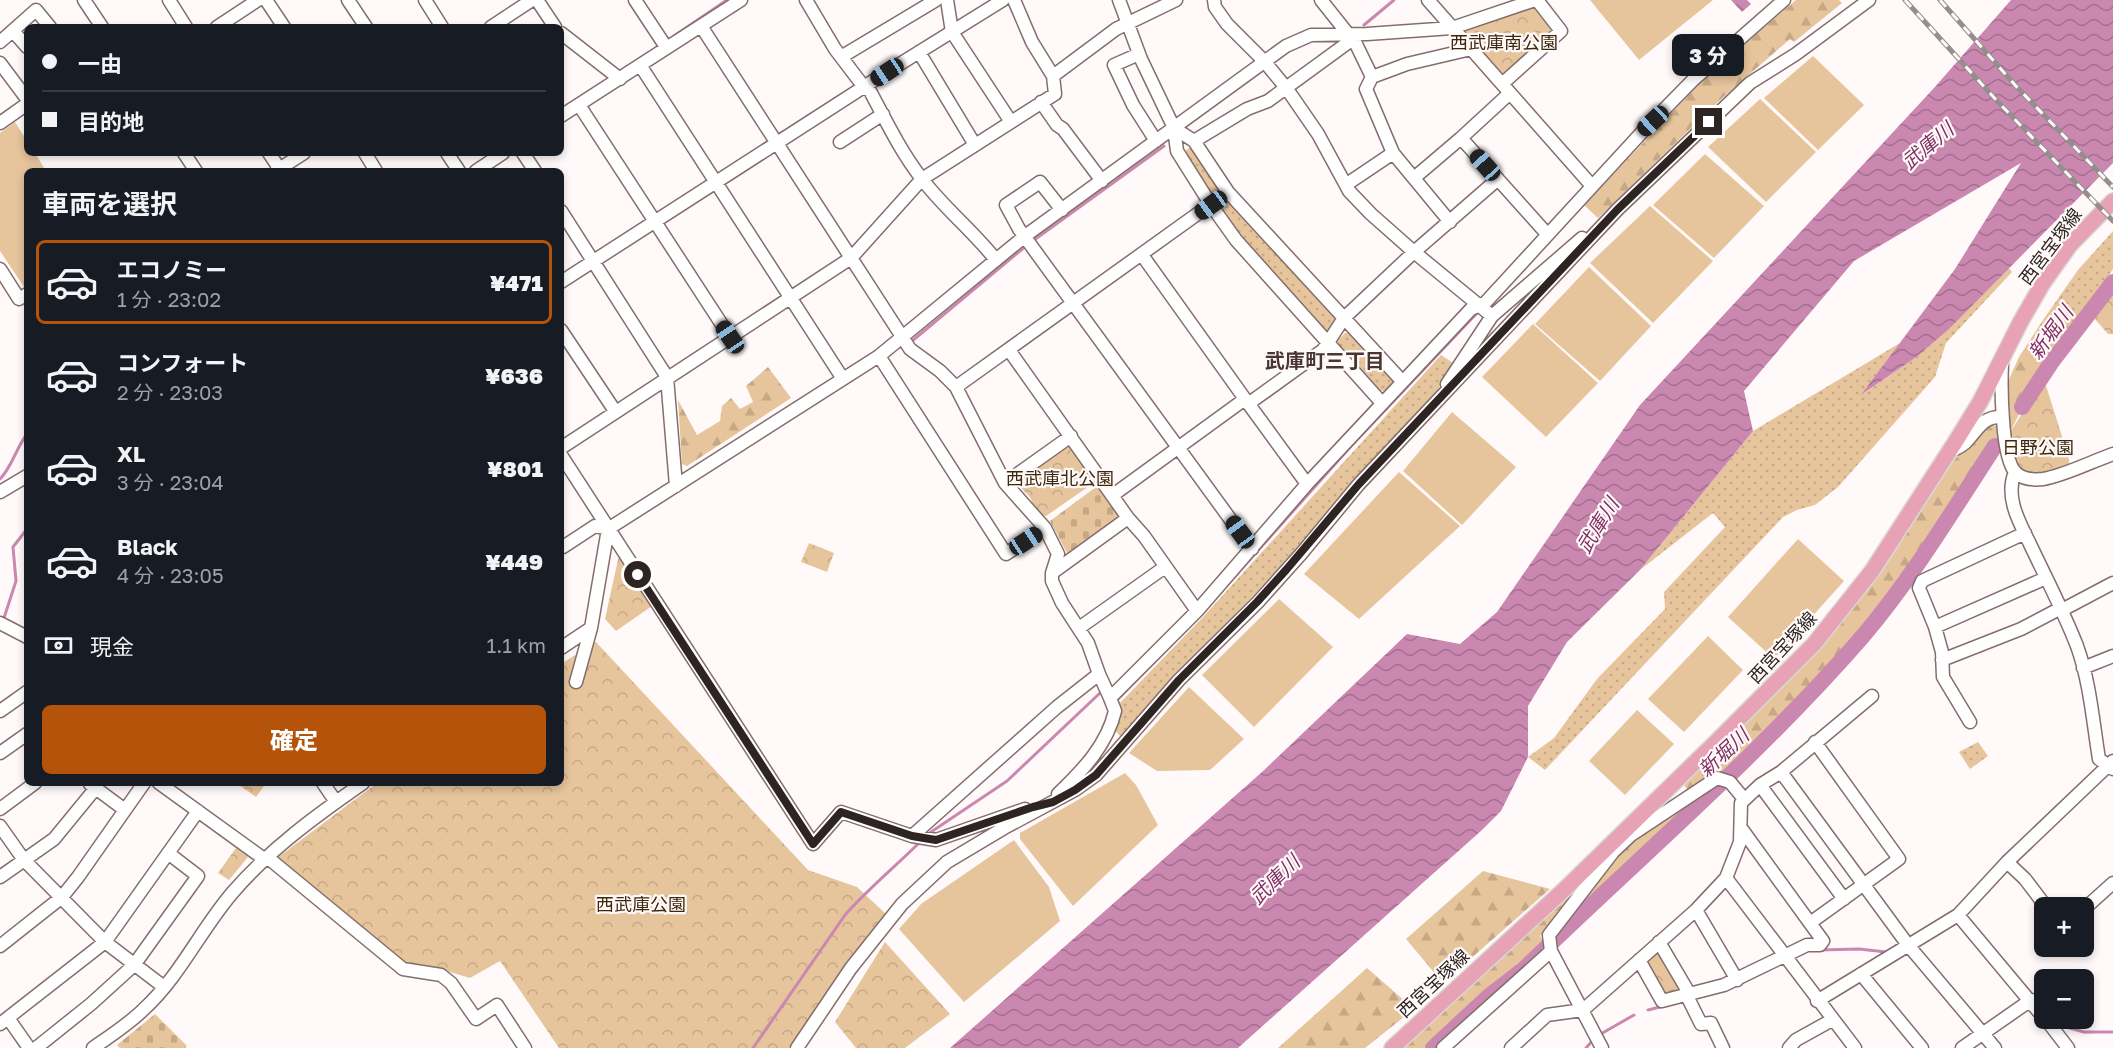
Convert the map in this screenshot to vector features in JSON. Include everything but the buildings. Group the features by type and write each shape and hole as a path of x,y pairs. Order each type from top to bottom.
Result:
{"main road":[{"name":"西宮宝塚線","path":"1392,1048 1628,832 1814,644 1872,571 1948,453 1980,402 2043,283 2070,245 2113,200"}],"street":[{"path":"84,0 100,24"},
{"path":"169,0 184,24"},
{"path":"222,24 258,0"},
{"path":"266,0 282,24"},
{"path":"348,0 364,24"},
{"path":"425,0 440,24"},
{"path":"495,24 532,0"},
{"path":"537,0 553,24"},
{"path":"635,0 666,47"},
{"path":"564,114 700,26 726,4 741,0"},
{"path":"806,0 841,57 870,92 901,148 922,179 996,260"},
{"path":"841,57 936,0"},
{"path":"947,0 952,32 1011,122"},
{"path":"564,280 1003,0"},
{"path":"564,446 851,258 922,179 1055,94 1053,76 1032,42 1014,0"},
{"path":"1119,0 1139,54 1174,128 1178,151 1211,205 1236,240 1382,403"},
{"path":"1053,76 1116,29 1176,0"},
{"path":"1214,0 1215,7 1227,24 1264,61 1287,89 1318,134 1350,191 1371,214 1414,252 1492,316"},
{"path":"1321,0 1351,37 1372,77"},
{"path":"1428,0 1592,186"},
{"path":"564,546 595,526 608,529 879,356 1024,236 1264,61 1301,38 1311,35 1351,37 1452,28 1536,0 1561,31 1461,138 1414,178"},
{"path":"1763,0 1772,10"},
{"path":"1110,698 1197,611 1307,484 1471,309 1485,303 1547,234 1694,80 1784,0"},
{"path":"797,1048 851,968 902,904 947,862 1075,790 1096,775 1179,680 1257,602 1359,484 1618,209 1750,83 1796,54 1869,0"},
{"path":"0,42 36,10 48,24"},
{"path":"564,460 813,844 841,812 912,836 936,840 1053,802 1090,761 1104,739 1115,711 1088,643 1062,603 1052,581 1058,554 1045,528 1005,483 956,387 940,370 910,349 700,26"},
{"path":"13,31 24,44"},
{"path":"564,35 620,79"},
{"path":"1194,141 1247,109 1268,101 1287,89 1351,37"},
{"path":"1450,222 1393,153 1366,89 1372,77 1407,64 1471,49"},
{"path":"919,52 975,145"},
{"path":"1139,54 1114,66 1133,105 1156,141"},
{"path":"0,63 24,95"},
{"path":"640,65 843,379"},
{"path":"1041,102 1102,181"},
{"path":"579,105 730,337"},
{"path":"1,120 24,106"},
{"path":"840,142 883,114"},
{"path":"1174,128 1194,141 1228,192 1402,381"},
{"path":"1461,138 1547,234"},
{"path":"1347,184 1393,153"},
{"path":"282,168 300,156"},
{"path":"480,168 498,156"},
{"path":"1113,495 1323,350 1344,318 1414,252 1498,179"},
{"path":"1062,210 1040,182 1006,205 1024,236 1252,549"},
{"path":"956,387 1228,192"},
{"path":"1437,403 1467,352 1492,316 1618,209"},
{"path":"564,216 667,377 676,486"},
{"path":"1142,255 1307,484"},
{"path":"0,270 19,299 24,296"},
{"path":"564,334 615,411"},
{"path":"1009,350 1197,611"},
{"path":"879,356 1006,554 1045,528"},
{"path":"2002,362 2002,417 2010,460 2015,472 2026,478 2042,479 2113,454"},
{"path":"1948,453 1963,445 1986,419 1992,416 2002,417"},
{"path":"1005,483 1071,436"},
{"path":"1817,1001 1958,915 2007,862 2111,765 2099,759 2083,668 2077,648 2062,609 2015,512 2011,481 2015,472"},
{"path":"0,492 24,478"},
{"path":"1052,573 1128,518"},
{"path":"576,682 591,628 608,529"},
{"path":"1970,722 1943,677 1935,627 1919,588 1922,581 2025,533"},
{"path":"1079,628 1165,567"},
{"path":"1935,627 2046,578"},
{"path":"1942,660 2021,628 2113,583"},
{"path":"0,623 24,633"},
{"path":"564,646 591,628"},
{"path":"2083,668 2113,656"},
{"path":"912,836 1057,707 1099,674"},
{"path":"0,711 24,694"},
{"path":"1511,1048 1547,1015 1582,1010 1696,910 1726,878 1740,842 1741,803 1744,799 1872,696"},
{"path":"0,753 24,736"},
{"path":"1810,923 1899,859 1815,742"},
{"path":"1781,771 1908,945 1995,1048"},
{"path":"1602,1048 1550,946 1549,935 1628,832 1712,780 1724,780 1744,799"},
{"path":"1760,785 1844,899"},
{"path":"0,809 31,786"},
{"path":"0,877 54,839 92,786 125,810"},
{"path":"0,946 62,897 142,786"},
{"path":"163,786 266,858 403,969 441,975 451,983 476,1019 497,1005 525,1048"},
{"path":"325,786 336,802"},
{"path":"93,1048 145,1009 164,987 219,910 266,858 359,786"},
{"path":"29,1048 4,1021 105,942 198,811"},
{"path":"0,826 24,860 105,942 164,987"},
{"path":"1639,960 1662,1001 1724,985 1807,945 1820,945 1823,941 1741,828"},
{"path":"36,1048 91,1004 134,965 198,876 168,853"},
{"path":"2007,862 2025,879 2039,897"},
{"path":"1726,878 1830,1021 1855,1048"},
{"path":"2094,900 2113,883"},
{"path":"1696,910 1737,980"},
{"path":"1958,915 2034,1004"},
{"path":"1659,942 1701,1024 1711,1023 1724,1048"},
{"path":"1443,1048 1550,946"},
{"path":"1861,974 1922,1048"},
{"path":"1962,1048 2031,1000"},
{"path":"1789,1048 1797,1040 1830,1021"},
{"path":"2053,1029 2068,1048"}],"green space":[{"path":"1590,0 1713,0 1639,60"},
{"path":"1796,0 1839,0 1842,3 1794,42 1790,39 1720,100 1598,218 1584,205 1700,83"},
{"name":"西武庫南公園","path":"1536,5 1557,29 1504,77 1464,32 1466,28"},
{"path":"1813,56 1864,105 1818,150 1764,98"},
{"path":"1760,99 1816,152 1766,202 1708,147"},
{"path":"15,122 24,136 24,156 37,156 44,168 24,168 24,287 0,251 0,133"},
{"path":"1191,147 1220,187 1213,194 1208,193 1185,153"},
{"path":"1705,154 1764,206 1714,258 1653,205"},
{"path":"1226,200 1231,201 1336,315 1335,322 1329,331 1323,330 1221,211 1220,205"},
{"path":"1650,206 1713,261 1653,323 1590,263"},
{"path":"2113,231 2113,269 2067,336 2043,320 2078,270"},
{"path":"1589,267 1651,326 1600,381 1535,324"},
{"path":"2008,267 2012,272 1946,343 1935,377 1838,487 1815,505 1783,517 1545,770 1528,757 1554,738 1597,679 1665,609 1664,592 1725,527 1713,513 1640,570 1753,431 1900,343 1863,394 1915,358"},
{"path":"2113,291 2113,334 2108,334 2094,318"},
{"path":"2043,320 2067,336 2038,377 2009,434 2006,386 2019,357"},
{"path":"1533,324 1598,383 1546,437 1482,377"},
{"path":"1351,332 1393,376 1393,382 1384,391 1377,390 1338,346 1338,340 1345,333"},
{"path":"1441,355 1453,363 1432,400 1344,492 1286,562 1169,683 1122,737 1115,731 1121,718 1120,703 1204,616"},
{"path":"768,367 791,398 687,466 682,464 678,400 697,435 720,421 722,406 731,398 740,409 753,402 746,386"},
{"name":"日野公園","path":"2044,379 2069,459 2069,466 2035,476 2014,465 2009,434"},
{"path":"1452,412 1516,467 1462,525 1403,471"},
{"path":"1988,426 1996,426 1999,450 1908,587 1879,626 1787,710 1724,775 1690,792 1682,783 1793,673 1932,482"},
{"name":"西武庫北公園","path":"1070,441 1098,480 1046,516 1037,513 1030,497 1015,482"},
{"path":"1399,472 1460,526 1359,619 1304,574"},
{"path":"1100,484 1121,513 1120,518 1071,553 1067,553 1050,521"},
{"path":"1798,539 1844,581 1774,659 1728,617"},
{"path":"809,543 834,553 827,572 801,562"},
{"path":"619,555 652,606 616,631 605,619"},
{"path":"1279,599 1333,647 1254,727 1202,675"},
{"path":"1708,636 1743,670 1684,732 1648,699"},
{"name":"西武庫公園","path":"596,642 808,870 857,887 886,914 868,935 789,1048 559,1048 500,961 470,978 440,969 405,963 277,858 373,786 564,786 564,662"},
{"path":"1189,687 1244,739 1210,770 1157,771 1129,753"},
{"path":"1637,710 1674,744 1625,795 1589,761"},
{"path":"1978,742 1988,756 1970,769 1959,752"},
{"path":"1125,773 1136,785 1158,825 1073,906 1020,839 1020,833"},
{"path":"240,786 264,786 256,797"},
{"path":"1688,801 1691,803 1637,853 1554,937 1615,853"},
{"path":"1014,840 1049,887 1060,921 964,1002 899,929 921,904"},
{"path":"236,848 248,857 229,880 218,873"},
{"path":"1603,861 1540,936 1544,943 1428,1048 1396,1048"},
{"path":"1483,871 1550,889 1443,983 1406,939"},
{"path":"885,942 950,1014 905,1048 856,1048 835,1022"},
{"path":"1654,953 1661,953 1680,985 1676,992 1667,995 1661,992 1645,965"},
{"path":"1367,968 1414,1009 1365,1048 1278,1048"},
{"path":"155,1014 187,1046 185,1048 120,1048 117,1045"}],"water":[{"path":"1731,0 1747,0 1751,4 1742,12"},
{"name":"武庫川","path":"2011,0 2113,0 2113,163 1949,329 1915,358 1861,395 1955,269 2021,163 1854,261 1744,391 1753,431 1640,570 1567,642 1528,706 1528,757 1501,811 1482,830 1238,1048 950,1048 1262,772 1407,634 1460,644 1497,612 1640,405 1934,88"}],"waterway":[{"path":"674,36 727,0"},
{"path":"1364,25 1394,0"},
{"path":"1034,240 1164,146"},
{"path":"912,341 1026,246"},
{"name":"新堀川","path":"2022,407 2051,363 2113,282"},
{"path":"1220,593 1352,445 1477,313"},
{"path":"0,479 24,439"},
{"name":"新堀川","path":"1433,1048 1489,996 1524,969 1697,806 1823,680 1863,636 1899,590 1995,446"},
{"path":"3,621 16,581 13,547 24,533"},
{"path":"1117,700 1185,631"},
{"path":"928,834 1007,781 1100,693"},
{"path":"753,1048 845,915 921,841"},
{"path":"1819,950 1859,949 1886,952 1890,950"},
{"path":"1648,1010 1664,1006"},
{"path":"1599,1035 1634,1015"},
{"path":"2073,1029 2084,1032 2113,1032"},
{"path":"1586,1048 1593,1040"}],"railway":[{"path":"1905,0 1999,103 2113,221"},
{"path":"1940,0 2015,85 2113,187"}],"district":[{"name":"武庫町三丁目","path":"1325,360"}],"route":[{"path":"638,575 813,844 841,812 912,836 936,840 1053,802 1096,775 1179,680 1286,570 1359,484 1618,209 1709,122"}]}
